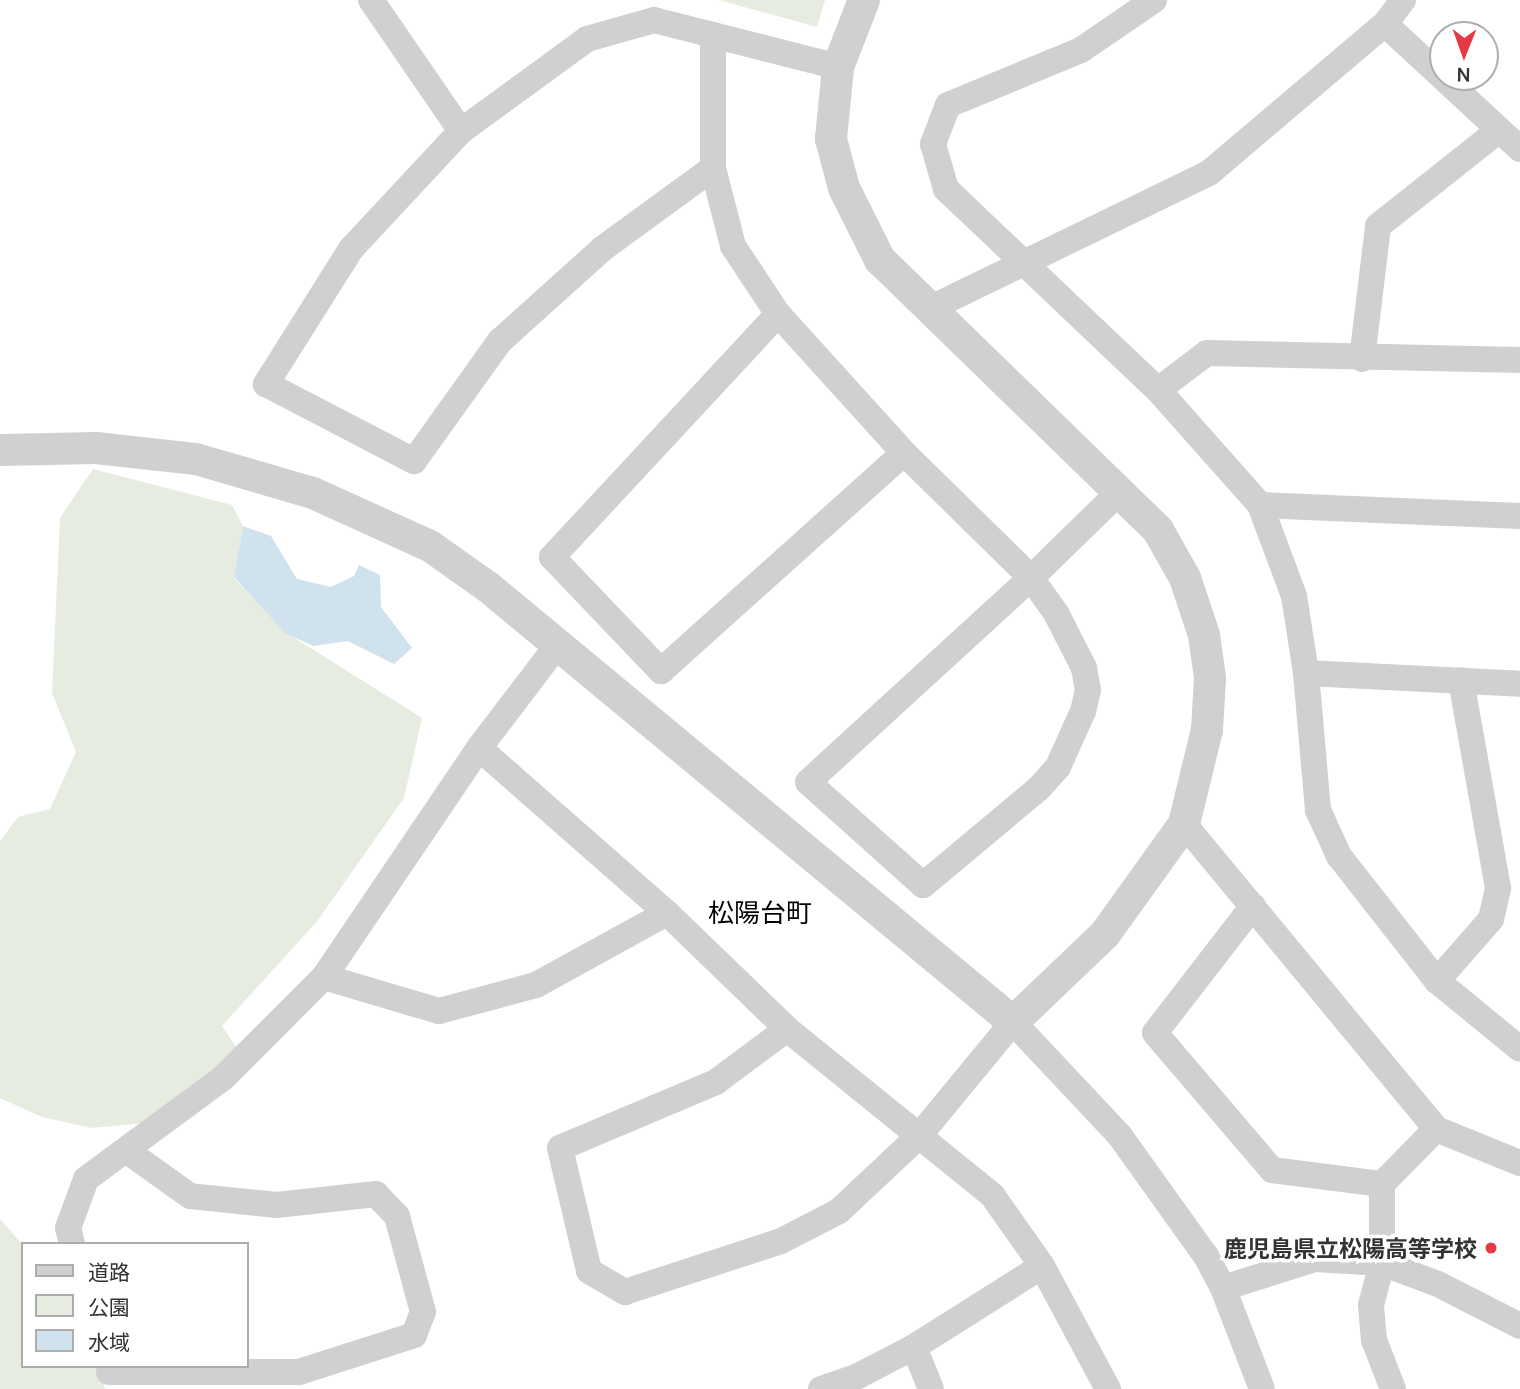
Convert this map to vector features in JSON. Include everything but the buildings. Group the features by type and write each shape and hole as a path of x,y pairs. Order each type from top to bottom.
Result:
{"street":[{"path":"371,0 461,131"},
{"path":"787,1029 716,1082 561,1148 589,1271 625,1292 781,1241 839,1211 919,1136 1013,1022 1105,934 1184,824 1207,730 1210,678 1204,635 1185,578 1158,530 880,260 844,188 831,139 838,67 864,0"},
{"path":"1154,0 1081,50 947,105 933,144 946,189 1158,390 1260,505 1294,596 1306,673 1318,810 1339,856 1437,981 1520,1049"},
{"path":"931,308 1026,265 1209,173 1385,24 1403,0"},
{"path":"713,169 603,249 500,341 414,461 266,384 351,249 461,131 587,39 654,20 838,67"},
{"path":"1385,24 1520,149"},
{"path":"713,35 713,169 733,246 778,314 904,453 1031,578 1056,613 1084,668 1088,690 1083,711 1058,767 1038,789 923,884 808,782 1031,578 1118,493"},
{"path":"1362,359 1378,226 1498,131"},
{"path":"778,314 552,557 661,671 904,453"},
{"path":"1158,390 1208,354 1520,360"},
{"path":"0,450 96,448 196,459 313,493 430,546 488,587 1013,1022 1120,1136 1223,1288 1262,1389"},
{"path":"1260,505 1520,516"},
{"path":"72,1242 68,1228 86,1179 223,1077 324,977 479,748 556,646"},
{"path":"1306,673 1520,684"},
{"path":"1437,981 1491,919 1498,888 1461,680"},
{"path":"479,748 667,913 787,1029 992,1195 1042,1266 1108,1389"},
{"path":"1184,824 1437,1129 1520,1163"},
{"path":"1253,906 1156,1033 1272,1170 1382,1184"},
{"path":"324,977 439,1011 536,985 667,913"},
{"path":"1393,1389 1373,1328 1371,1305 1382,1263 1382,1184 1437,1129"},
{"path":"110,1376 299,1373 414,1335 423,1312 397,1216 376,1194 277,1205 190,1196 127,1151"},
{"path":"1223,1288 1315,1259 1382,1263 1438,1284 1520,1326"},
{"path":"821,1389 858,1376 914,1347 1042,1266"},
{"path":"914,1347 931,1389"}],"green space":[{"path":"719,0 825,0 817,27"},
{"path":"93,469 232,505 243,526 234,578 285,632 422,718 404,798 318,920 222,1026 238,1050 146,1123 92,1128 42,1117 0,1098 0,841 18,817 50,809 76,752 52,693 60,518"},
{"path":"0,1219 21,1243 21,1368 99,1368 105,1389 0,1389"}],"water":[{"path":"243,526 271,536 297,579 331,587 354,576 359,565 380,575 381,607 412,648 394,664 348,641 313,646 285,633 234,577"}],"place":[{"name":"鹿児島県立松陽高等学校","path":"1491,1248"}],"district":[{"name":"松陽台町","path":"760,913"}]}
